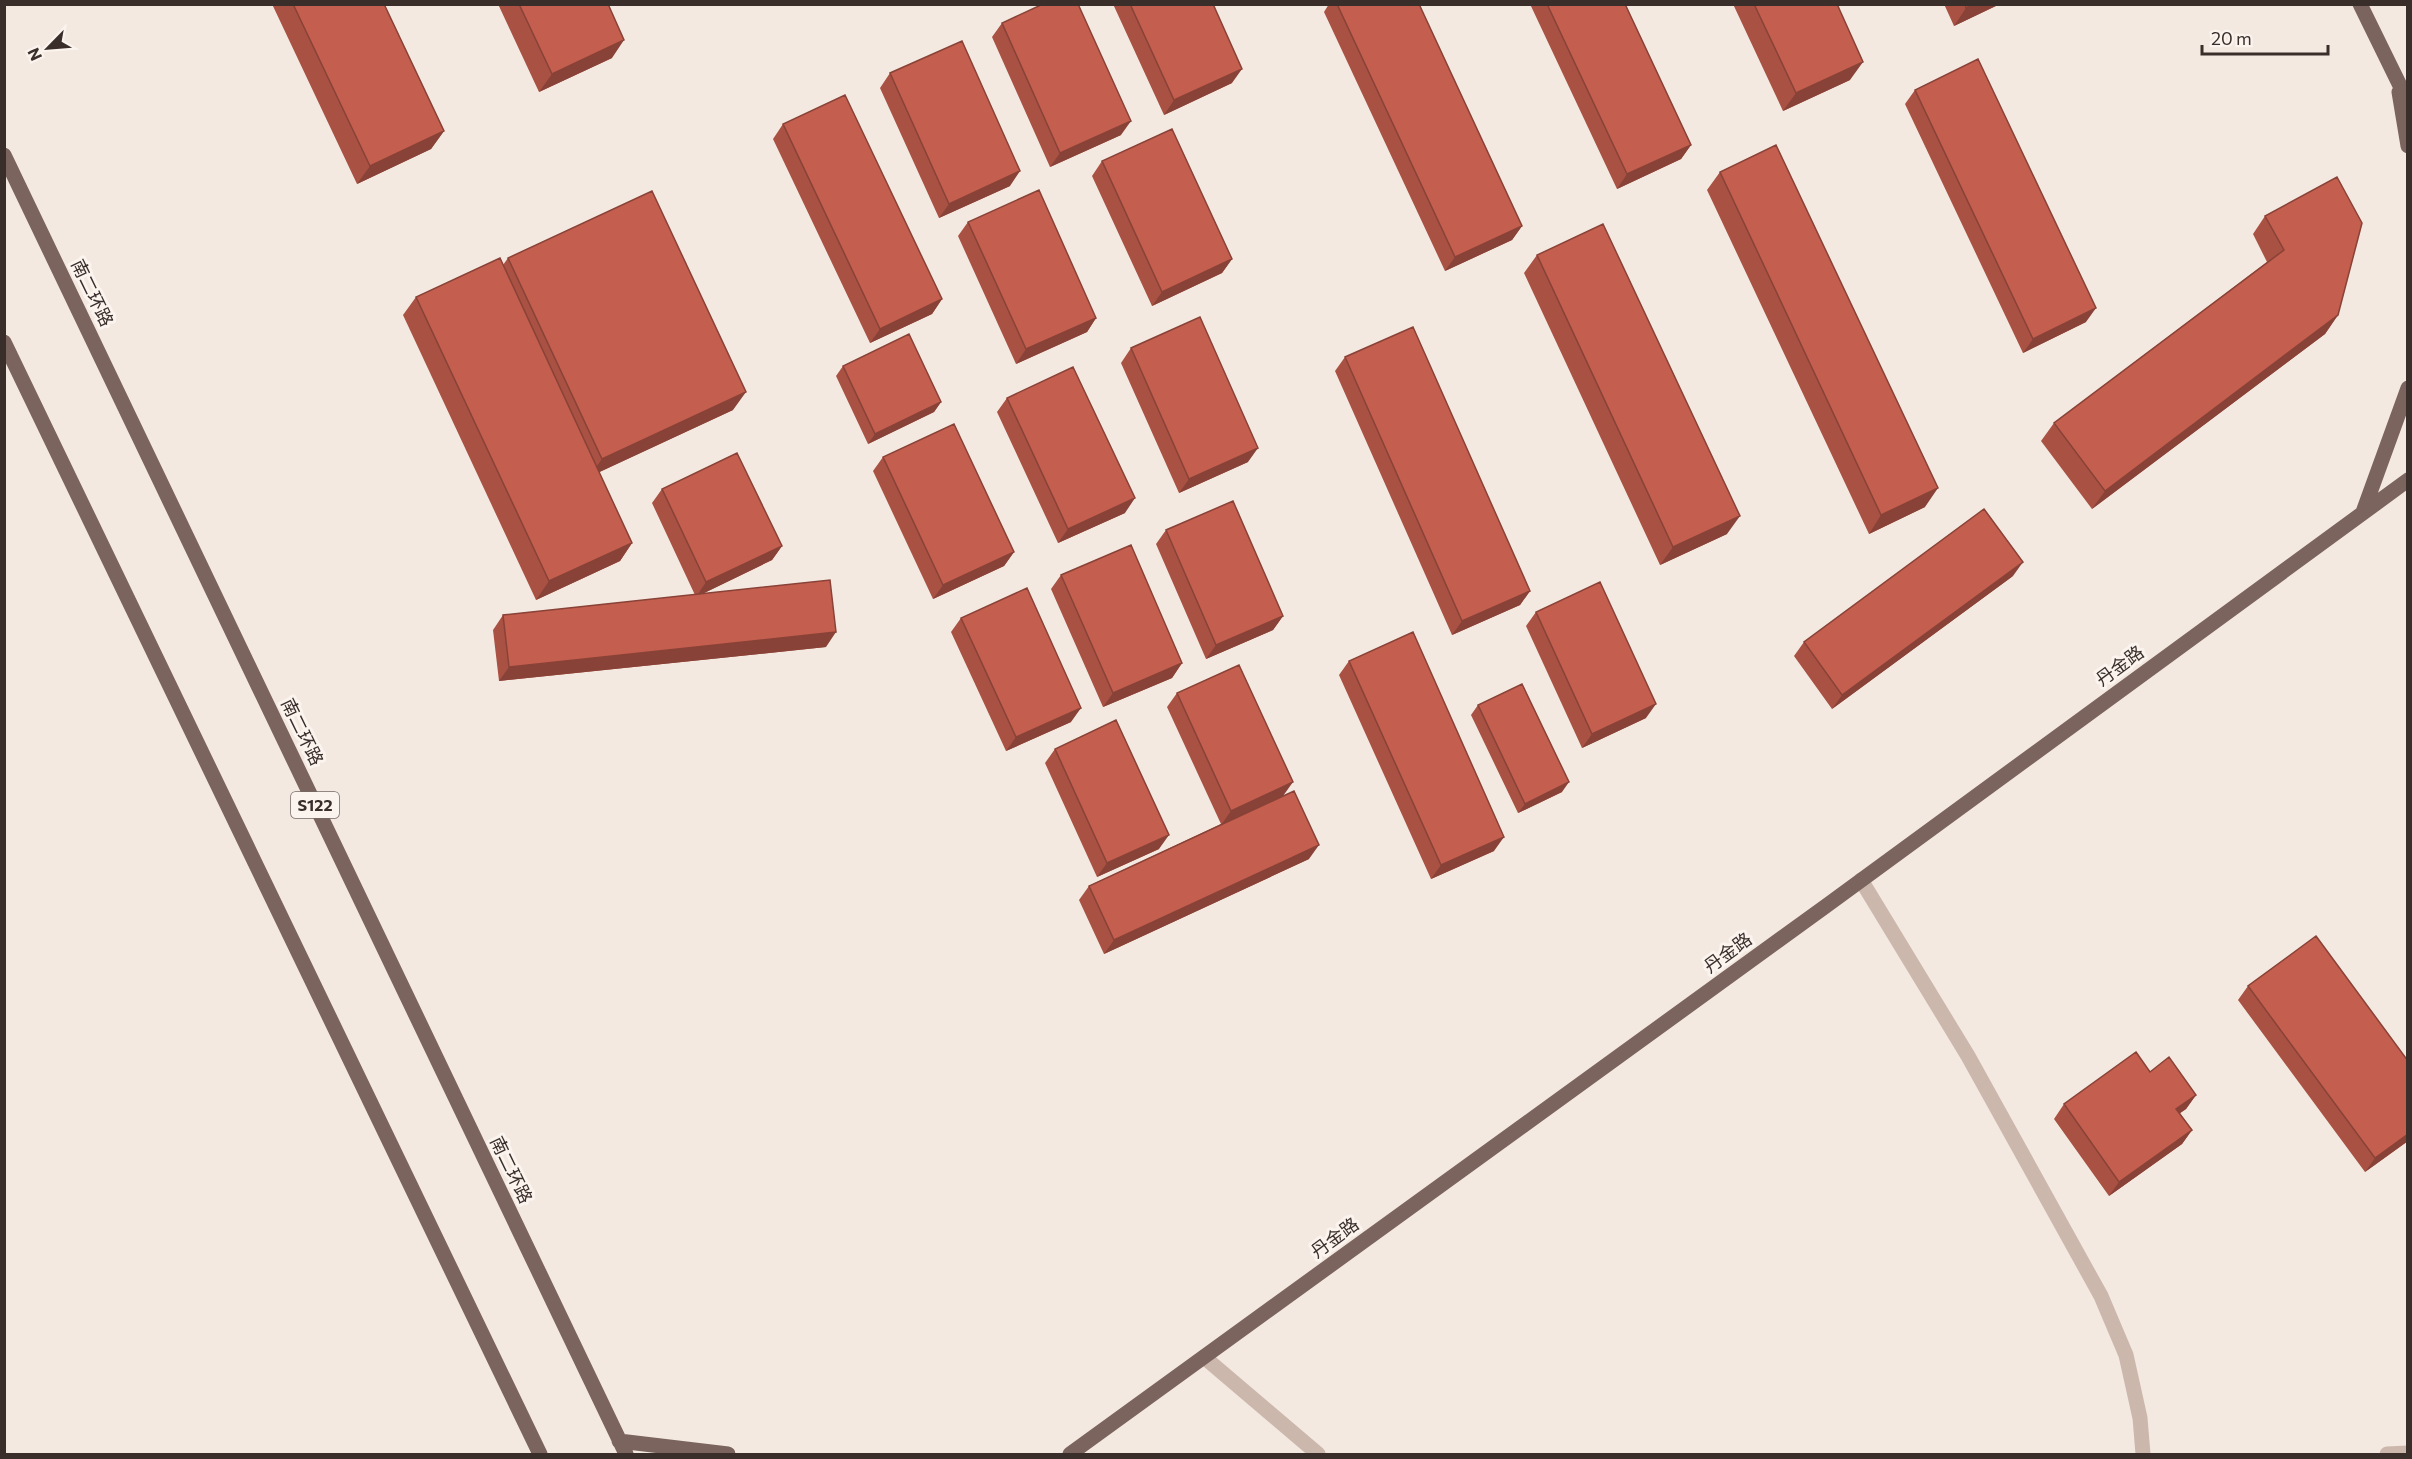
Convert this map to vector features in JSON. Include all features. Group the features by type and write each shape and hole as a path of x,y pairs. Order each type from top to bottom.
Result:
{"main road":[{"path":"2360,4 2408,102"},
{"path":"2397,80 2408,146"},
{"name":"南二环路","path":"4,155 622,1448"},
{"path":"4,342 540,1455"},
{"path":"2362,513 2408,388"},
{"name":"丹金路","path":"1070,1455 2408,480"},
{"path":"622,1448 728,1455"}],"street":[{"path":"1861,880 1968,1056 2101,1296 2126,1355 2140,1418 2143,1455"},
{"path":"1204,1357 1318,1455"},
{"path":"2388,1455 2408,1453"}],"building":[{"path":"293,4 384,4 444,131 370,166"},
{"path":"519,4 608,4 624,40 552,74"},
{"path":"1043,4 1078,4 1131,121 1060,153 1002,23"},
{"path":"1130,4 1213,4 1242,69 1174,100"},
{"path":"1337,4 1419,4 1522,226 1455,257"},
{"path":"1547,4 1625,4 1691,145 1627,174"},
{"path":"1754,4 1837,4 1863,62 1796,93"},
{"path":"962,41 1020,171 949,204 890,73"},
{"path":"1978,59 2096,308 2033,339 1915,90"},
{"path":"845,95 942,299 880,329 783,124"},
{"path":"1172,129 1232,259 1162,292 1102,161"},
{"path":"1776,145 1938,488 1881,515 1720,172"},
{"path":"2337,177 2362,223 2338,315 2105,491 2054,423 2284,250 2265,216"},
{"path":"1039,190 1096,318 1026,349 968,222"},
{"path":"652,191 746,392 602,459 508,258"},
{"path":"1603,224 1740,516 1673,547 1537,255"},
{"path":"500,258 632,543 549,581 416,297"},
{"path":"1200,317 1258,448 1189,479 1131,348"},
{"path":"1413,327 1530,591 1462,621 1345,357"},
{"path":"909,334 941,402 875,434 843,366"},
{"path":"1073,367 1135,498 1068,529 1007,398"},
{"path":"954,424 1014,552 943,585 883,457"},
{"path":"737,453 782,546 706,582 662,489"},
{"path":"1233,501 1283,616 1216,645 1166,530"},
{"path":"1984,509 2023,562 1842,695 1804,642"},
{"path":"1131,545 1182,663 1113,693 1061,575"},
{"path":"830,580 836,632 509,667 503,615"},
{"path":"1600,582 1656,704 1592,734 1536,612"},
{"path":"1027,588 1081,708 1016,737 961,618"},
{"path":"1413,632 1504,837 1441,865 1349,661"},
{"path":"1239,665 1293,782 1231,811 1177,693"},
{"path":"1522,684 1569,782 1525,804 1478,705"},
{"path":"1116,720 1169,835 1107,863 1055,749"},
{"path":"1294,791 1319,845 1114,940 1089,886"},
{"path":"2316,936 2408,1061 2408,1134 2375,1158 2248,986"},
{"path":"2136,1052 2150,1072 2169,1057 2196,1095 2176,1109 2192,1130 2119,1182 2064,1104"}]}
